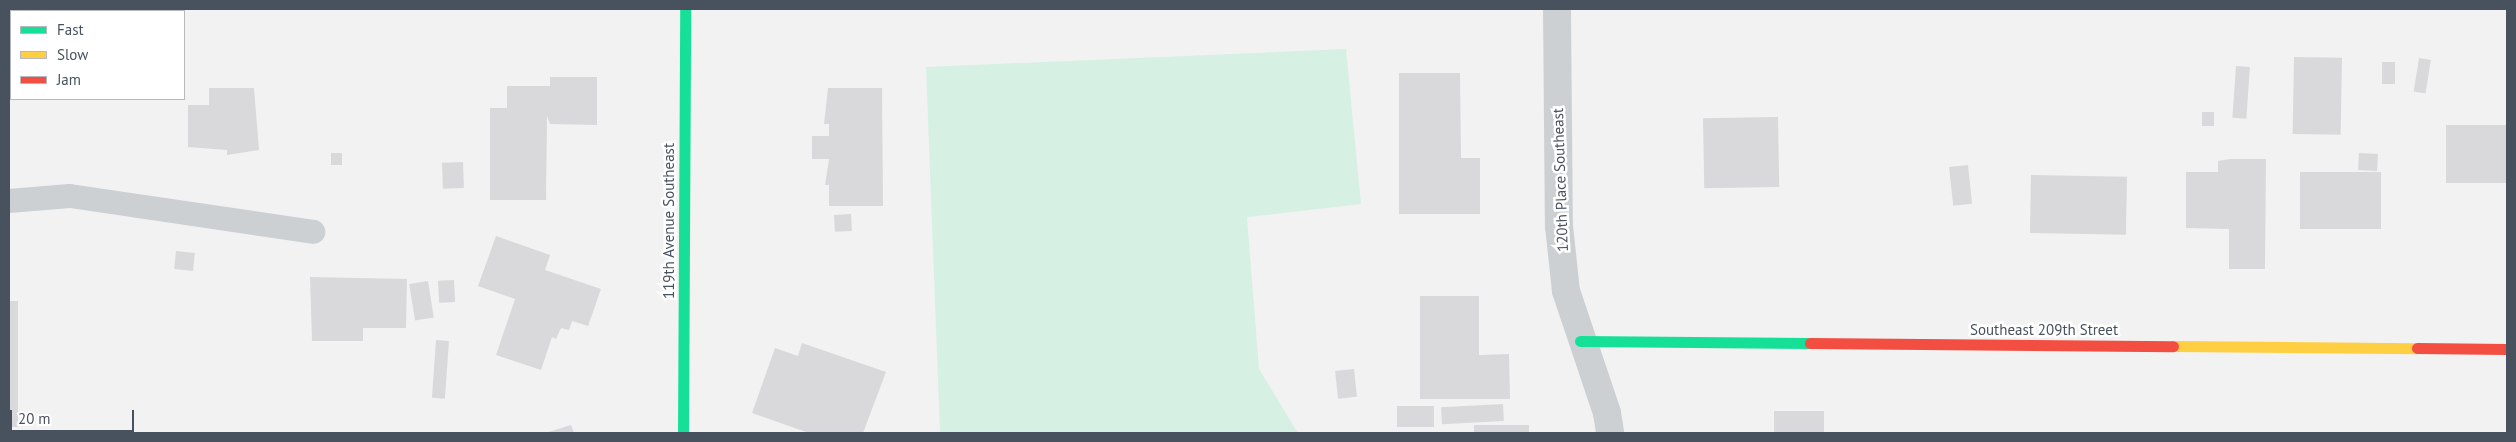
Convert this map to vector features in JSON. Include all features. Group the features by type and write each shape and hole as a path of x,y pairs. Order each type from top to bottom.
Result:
{"street":[{"name":"119th Avenue Southeast","path":"683,433 685,9"},
{"name":"120th Place Southeast","path":"1557,9 1559,226 1566,291 1580,342 1607,413 1610,433"},
{"name":"Southeast 209th Street","path":"1580,342 2507,349"}],"lane":[{"path":"9,201 70,196 313,232"}],"green space":[{"path":"1346,49 1361,204 1247,217 1259,369 1298,433 940,433 926,67"}],"building":[{"path":"2294,57 2342,58 2341,135 2293,134"},
{"path":"2419,58 2431,60 2426,93 2414,92"},
{"path":"2382,62 2395,62 2395,84 2382,84"},
{"path":"2236,66 2250,67 2246,119 2232,118"},
{"path":"1399,73 1460,73 1461,158 1480,158 1480,214 1399,214"},
{"path":"550,77 597,77 597,125 550,124 547,116 546,200 490,200 490,108 507,108 507,86 550,86"},
{"path":"209,88 254,88 259,150 227,155 227,150 188,147 188,105 209,105"},
{"path":"828,88 882,88 883,206 829,206 829,185 825,185 829,159 812,159 812,136 829,136 829,124 824,124"},
{"path":"2202,112 2214,112 2214,126 2202,126"},
{"path":"1778,117 1779,187 1704,188 1703,118"},
{"path":"2446,125 2507,125 2507,183 2446,183"},
{"path":"331,153 342,153 342,165 331,165"},
{"path":"2359,153 2378,154 2377,171 2358,170"},
{"path":"2266,159 2265,269 2229,269 2229,229 2186,228 2186,172 2218,172 2218,161"},
{"path":"463,162 464,188 443,189 442,163"},
{"path":"1968,165 1972,204 1953,206 1949,167"},
{"path":"2300,172 2381,172 2381,229 2300,229"},
{"path":"2031,175 2127,177 2126,235 2030,233"},
{"path":"851,214 852,231 835,232 834,215"},
{"path":"496,236 550,255 545,270 601,289 588,326 572,321 569,330 561,328 556,339 552,337 541,370 496,355 515,299 478,286"},
{"path":"176,251 195,253 193,271 174,269"},
{"path":"310,277 407,279 406,328 363,328 363,341 312,341"},
{"path":"454,280 455,302 439,303 438,281"},
{"path":"428,281 434,318 415,321 409,284"},
{"path":"1420,296 1479,296 1479,355 1509,354 1510,399 1420,399"},
{"path":"9,301 18,301 18,427 9,427"},
{"path":"436,340 449,341 445,399 432,398"},
{"path":"802,343 886,372 863,433 809,433 752,413 775,348 798,356"},
{"path":"1354,369 1357,397 1338,399 1335,371"},
{"path":"1503,404 1504,421 1442,424 1441,407"},
{"path":"1397,406 1434,406 1434,427 1397,427"},
{"path":"1774,411 1824,411 1824,433 1774,433"},
{"path":"571,425 574,433 545,433"},
{"path":"1474,425 1529,425 1529,433 1474,433"}],"traffic: fast":[{"path":"683,433 685,9"},
{"path":"1580,341 1810,343"}],"traffic: slow":[{"path":"2173,346 2417,348"}],"traffic: jam":[{"path":"1810,343 2173,346"},
{"path":"2417,348 2507,349"}]}
